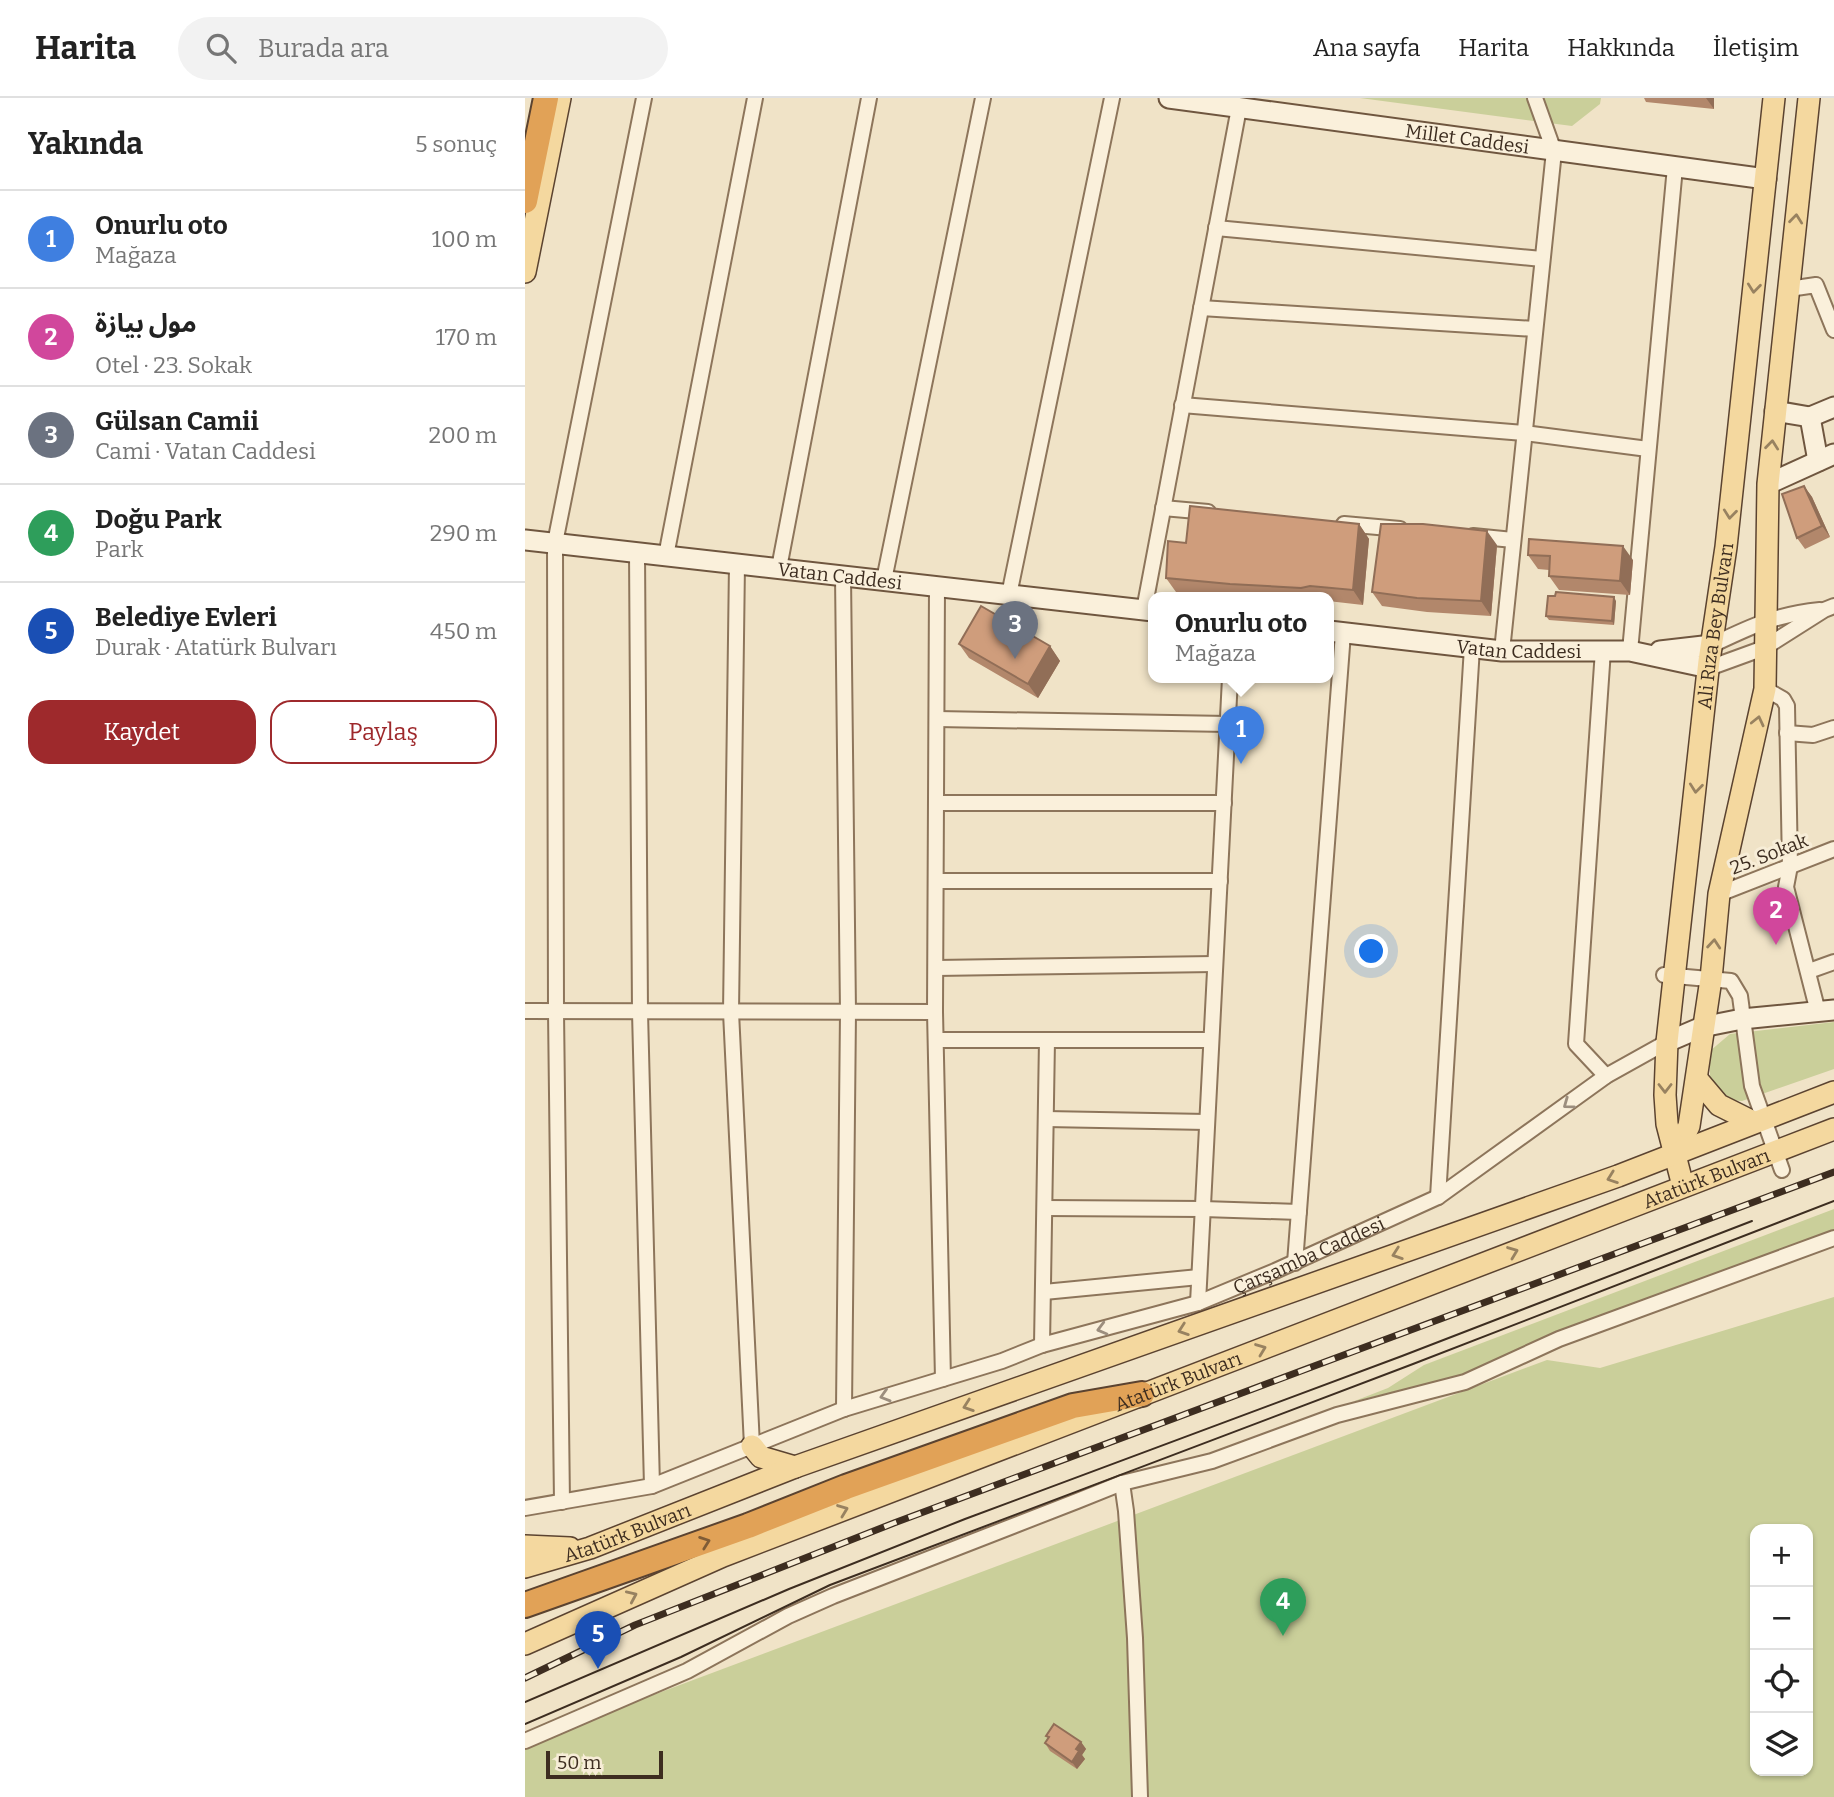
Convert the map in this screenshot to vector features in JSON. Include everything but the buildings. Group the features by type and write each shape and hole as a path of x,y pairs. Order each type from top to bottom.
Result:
{"highway":[{"path":"525,124 530,98"},
{"path":"525,201 545,98"},
{"path":"525,1605 748,1527 846,1487 1073,1406 1142,1394"}],"main road":[{"path":"525,272 560,98"},
{"name":"Millet Caddesi","path":"1169,98 1214,101 1239,107 1766,180"},
{"name":"Ali Rıza Bey Bulvarı","path":"1683,1186 1667,1124 1665,1095 1670,976 1726,547 1774,98"},
{"path":"1675,1154 1689,1126 1711,979 1719,894 1765,689 1768,484 1809,98"},
{"path":"1775,411 1810,417 1834,407"},
{"path":"1768,484 1826,458 1810,417"},
{"name":"Vatan Caddesi","path":"525,540 1148,610"},
{"name":"Vatan Caddesi","path":"1336,632 1501,651 1637,652 1709,668"},
{"path":"1637,652 1712,645"},
{"name":"Çarşamba Caddesi","path":"1667,1042 1702,1027 1742,1019 1826,1011"},
{"path":"1697,1079 1719,1105 1758,1120"},
{"name":"Atatürk Bulvarı","path":"525,1567 590,1548 795,1467 1675,1154 1834,1092"},
{"name":"Atatürk Bulvarı","path":"525,1644 723,1556 1683,1186 1778,1161 1834,1129"},
{"path":"752,1446 761,1457 795,1467"},
{"path":"525,1546 590,1548"}],"street":[{"path":"562,1502 556,1012 555,543 643,98"},
{"path":"666,556 755,98"},
{"path":"779,568 869,98"},
{"path":"884,580 983,98"},
{"path":"1009,595 1112,98"},
{"path":"1501,651 1553,151 1535,98"},
{"path":"1151,592 1163,508 1239,107"},
{"path":"1637,652 1648,449 1675,167"},
{"path":"1216,228 1542,259"},
{"path":"1789,289 1816,285 1834,330"},
{"path":"1201,308 1535,329"},
{"path":"1182,405 1524,433 1648,449"},
{"path":"1163,508 1229,514"},
{"path":"1335,523 1412,530"},
{"path":"1461,535 1513,540"},
{"path":"636,552 640,1012 652,1486"},
{"path":"737,564 731,1012 752,1446"},
{"path":"842,576 848,1012 844,1409"},
{"path":"937,586 935,1012 943,1379"},
{"path":"1712,645 1765,620 1829,608"},
{"path":"1709,668 1764,648 1829,608"},
{"path":"1334,663 1336,632"},
{"path":"1438,1198 1472,647"},
{"path":"1603,650 1576,1044 1606,1076"},
{"path":"1198,1303 1230,683"},
{"path":"1295,1263 1333,683"},
{"path":"1765,689 1783,699 1787,706 1790,866 1786,887 1809,971 1826,1011"},
{"path":"937,719 1228,724"},
{"path":"1787,733 1813,735 1834,728"},
{"path":"936,803 1224,803"},
{"name":"25. Sokak","path":"1719,894 1834,849"},
{"path":"936,881 1220,881"},
{"path":"1809,971 1834,962"},
{"path":"936,968 1215,964"},
{"path":"1670,976 1731,981 1739,996 1758,1120 1778,1161"},
{"path":"525,1011 935,1012"},
{"path":"936,1040 1211,1040"},
{"path":"1042,1345 1047,1040"},
{"name":"Çarşamba Caddesi","path":"525,1508 652,1486 844,1409 1002,1361 1042,1345 1198,1303 1295,1263 1438,1198 1606,1076 1667,1042"},
{"path":"1046,1119 1207,1122"},
{"path":"1045,1208 1299,1212"},
{"path":"525,1741 687,1671 788,1616 832,1596 1122,1483 1212,1461 1337,1415 1465,1382 1559,1339 1834,1238"},
{"path":"1044,1292 1199,1277"},
{"path":"1122,1483 1135,1638 1140,1797"}],"green space":[{"path":"1360,98 1601,98 1600,104 1572,126"},
{"path":"1834,1022 1834,1069 1742,1101 1728,1100 1710,1078 1710,1051 1730,1034"},
{"path":"1834,1209 1834,1230 1542,1338 1461,1375 1352,1402 1388,1388 1424,1365"},
{"path":"1834,1297 1834,1797 525,1797 525,1743 1547,1360 1600,1368"}],"tram line":[{"path":"525,1724 681,1657 830,1585 1834,1201"},
{"path":"525,1702 789,1589 965,1519 1402,1356 1752,1221"}],"railway":[{"path":"525,1678 635,1625 894,1523 1834,1172"}],"place":[{"name":"Gülsan Camii","path":"1015,659"},
{"name":"Onurlu oto","path":"1241,764"},
{"name":"مول بيازة","path":"1776,945"},
{"name":"Doğu Park","path":"1283,1636"},
{"name":"Belediye Evleri","path":"598,1669"}]}
